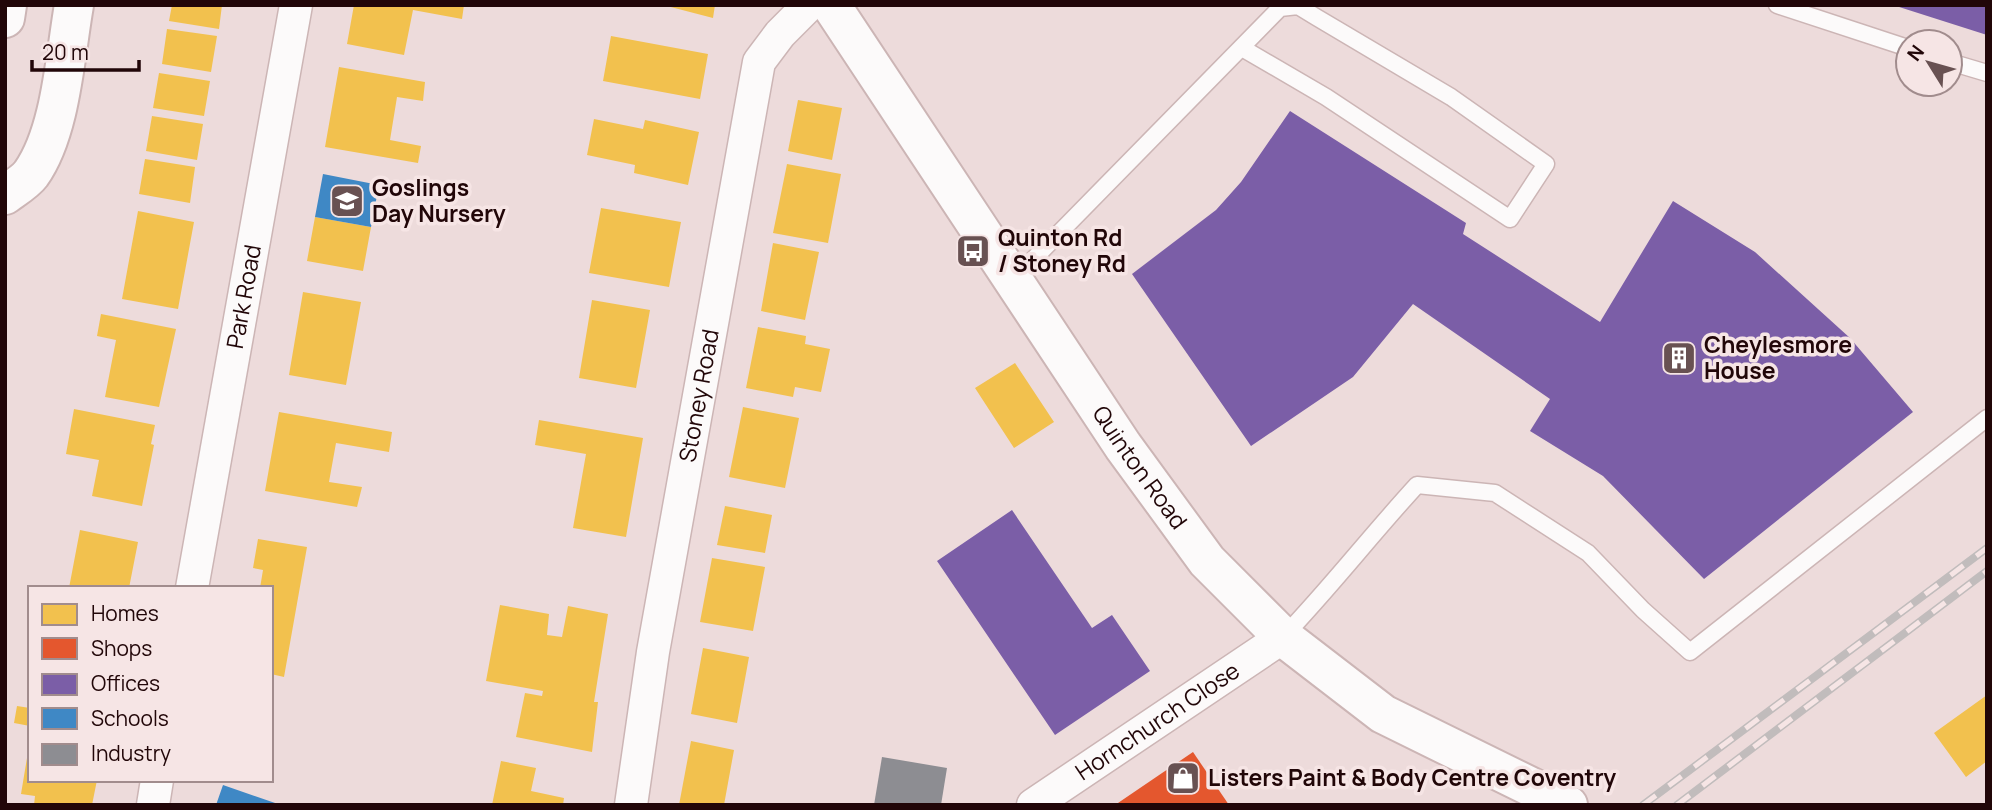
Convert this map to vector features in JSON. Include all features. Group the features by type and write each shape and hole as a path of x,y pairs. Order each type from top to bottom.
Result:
{"main road":[{"path":"5,18 7,5"},
{"path":"5,195 30,175 46,140 55,111 74,5"},
{"name":"Quinton Road","path":"831,5 1172,517 1207,561 1283,637 1383,714 1560,800"}],"street":[{"name":"Park Road","path":"191,586 296,5"},
{"name":"Stoney Road","path":"631,805 653,652 759,62 780,34 809,5"},
{"name":"Hornchurch Close","path":"1033,805 1283,637"},
{"path":"153,805 157,782"}],"lane":[{"path":"1777,5 1894,43"},
{"path":"1014,279 1280,8 1298,6 1451,97 1546,164 1510,219 1326,97 1242,48"},
{"path":"1964,66 1987,73"},
{"path":"1283,637 1329,588 1344,565 1417,485 1495,493 1588,553 1643,610 1690,652 1987,418"}],"building: Homes":[{"path":"172,5 222,5 219,29 169,21"},
{"path":"354,5 464,5 462,19 413,10 404,55 347,44"},
{"path":"663,5 715,5 713,18"},
{"path":"167,29 217,36 211,72 162,64"},
{"path":"611,36 708,54 700,99 603,81"},
{"path":"339,67 425,82 423,101 397,97 390,140 421,146 418,163 325,147"},
{"path":"159,73 210,81 204,116 153,108"},
{"path":"798,100 842,108 832,160 788,151"},
{"path":"152,116 203,124 197,160 146,151"},
{"path":"594,119 643,129 645,120 699,132 688,185 634,173 635,165 587,155"},
{"path":"145,159 195,167 190,203 139,194"},
{"path":"787,164 841,174 828,243 773,233"},
{"path":"601,208 681,222 669,287 589,273"},
{"path":"138,211 194,222 178,309 122,299"},
{"path":"315,217 371,227 363,271 307,261"},
{"path":"773,243 819,252 805,320 761,311"},
{"path":"303,292 361,302 346,385 289,375"},
{"path":"592,300 650,310 636,388 579,378"},
{"path":"101,314 176,329 159,407 105,397 116,340 97,336"},
{"path":"758,327 806,336 805,344 830,349 821,392 795,387 793,397 746,388"},
{"path":"1015,363 1054,422 1014,448 975,388"},
{"path":"743,407 799,418 785,488 729,477"},
{"path":"74,409 155,425 151,444 154,445 142,506 92,496 99,460 66,454"},
{"path":"279,412 392,432 389,452 336,443 329,482 362,487 357,507 265,491"},
{"path":"539,420 643,438 626,537 573,528 586,454 535,445"},
{"path":"725,506 772,515 765,553 717,545"},
{"path":"80,530 138,542 129,586 69,586"},
{"path":"258,539 307,547 284,677 273,674 273,586 260,586 263,570 253,568"},
{"path":"712,558 765,567 753,631 700,622"},
{"path":"500,605 549,614 547,635 562,637 568,606 608,614 594,702 598,702 592,752 516,737 525,693 542,696 543,691 486,681"},
{"path":"703,648 749,657 737,723 691,714"},
{"path":"1987,695 1987,761 1966,777 1934,733"},
{"path":"17,706 28,708 28,726 14,723"},
{"path":"691,741 734,750 724,805 679,805"},
{"path":"28,752 28,782 97,782 92,805 34,805 35,796 21,794"},
{"path":"501,761 536,768 531,791 564,798 563,805 492,805"}],"building: Shops":[{"name":"Listers Paint & Body Centre Coventry","path":"1193,752 1229,805 1115,805"}],"building: Offices":[{"path":"1987,5 1987,35 1896,6"},
{"name":"Cheylesmore House","path":"1290,111 1466,223 1463,234 1600,322 1673,201 1755,252 1850,338 1913,412 1704,579 1603,476 1530,431 1550,399 1413,304 1353,377 1251,446 1132,274 1216,210 1241,182"},
{"path":"1012,510 1092,628 1112,615 1150,671 1055,735 937,561"}],"building: Schools":[{"name":"Goslings Day Nursery","path":"323,174 379,185 371,227 315,217"},
{"path":"223,785 278,804 278,805 216,805"}],"building: Industry":[{"path":"882,757 947,768 941,805 874,805"}],"railway":[{"path":"1643,805 1987,548"},
{"path":"1677,805 1987,571"}],"place":[{"name":"Goslings Day Nursery","path":"347,201"},
{"name":"Quinton Rd / Stoney Rd","path":"973,251"},
{"name":"Cheylesmore House","path":"1679,358"},
{"name":"Listers Paint & Body Centre Coventry","path":"1183,778"}]}
